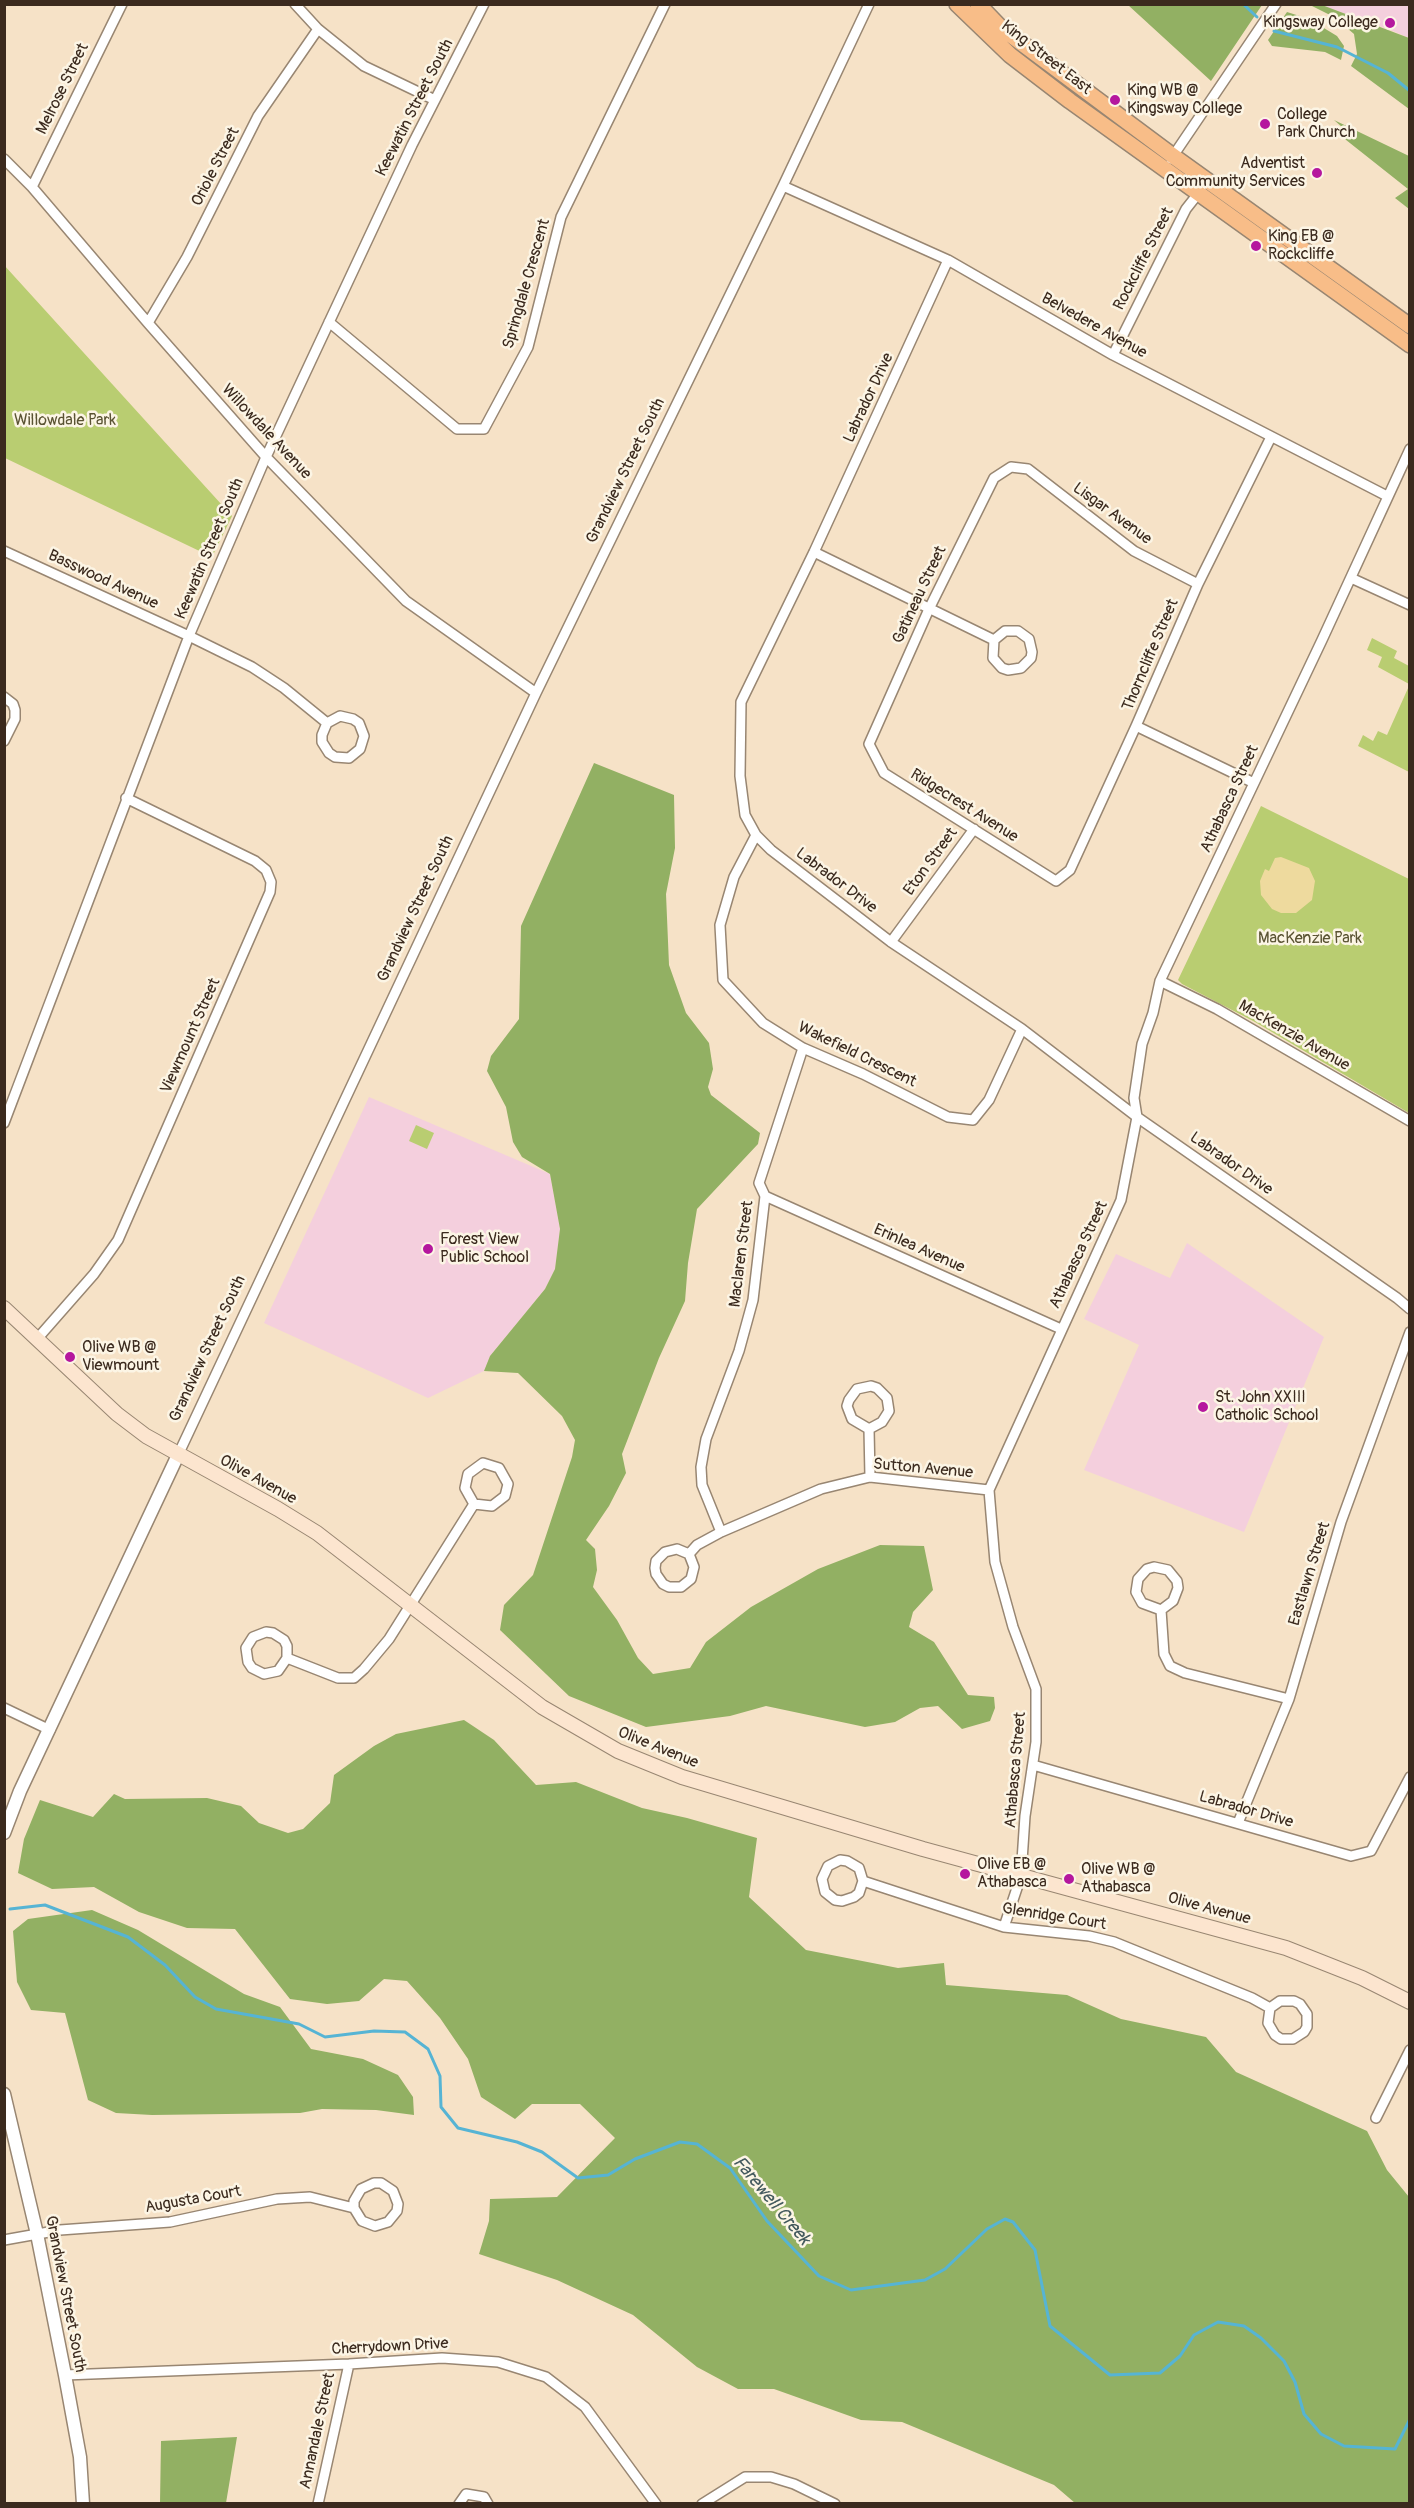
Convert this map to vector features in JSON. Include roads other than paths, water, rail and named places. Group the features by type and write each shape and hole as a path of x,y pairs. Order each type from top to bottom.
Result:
{"main road":[{"name":"King Street East","path":"957,4 1010,55 1410,327"},
{"name":"King Street East","path":"978,4 1000,27 1168,162"},
{"name":"King Street East","path":"1203,187 1410,345"},
{"name":"Olive Avenue","path":"4,1308 117,1414 178,1455 278,1509 317,1533 542,1707 582,1732 647,1764 705,1784 1021,1876 1286,1948 1362,1977 1410,2002"}],"street":[{"name":"Melrose Street","path":"32,187 122,4"},
{"path":"296,4 318,29 364,66 435,100"},
{"name":"Keewatin Street South","path":"4,1123 189,636 266,457 329,322 435,100 484,4"},
{"name":"Springdale Crescent","path":"329,322 457,429 484,429 528,346 561,217 665,4"},
{"name":"Grandview Street South","path":"4,1833 21,1791 536,693 869,4"},
{"path":"1168,162 1276,4"},
{"name":"Oriole Street","path":"148,323 187,257 258,116 318,29"},
{"name":"Willowdale Avenue","path":"4,159 32,187 266,457 406,601 536,693"},
{"name":"Belvedere Avenue","path":"783,186 948,261 1113,355 1387,496"},
{"name":"Rockcliffe Street","path":"1113,355 1186,209 1203,187"},
{"name":"Labrador Drive","path":"948,261 814,552 741,702 740,776 745,815 756,836 771,850 891,942 1022,1029 1137,1117 1410,1309"},
{"name":"Thorncliffe Street","path":"1056,881 1070,870 1137,726 1198,584 1271,437"},
{"name":"Athabasca Street","path":"1004,1926 1021,1876 1025,1816 1036,1742 1036,1689 1013,1627 995,1562 989,1490 1121,1200 1137,1117 1134,1098 1142,1044 1160,981 1410,449"},
{"name":"Lisgar Avenue","path":"1011,467 1028,469 1134,551 1198,584"},
{"name":"Gatineau Street","path":"869,744 928,609 994,478 1011,467"},
{"name":"Basswood Avenue","path":"4,551 252,667 284,688 327,723"},
{"path":"814,552 994,640"},
{"path":"1351,578 1410,605"},
{"path":"1011,630 1024,634 1032,645 1030,658 1021,668 1008,670 1002,668 993,658 994,640 1005,631 1011,630"},
{"path":"4,697 13,704 15,719 4,741"},
{"path":"340,716 359,723 364,736 360,749 349,758 329,753 322,742 327,723 340,716"},
{"path":"1137,726 1254,783"},
{"name":"Ridgecrest Avenue","path":"869,744 884,773 1056,881"},
{"name":"Viewmount Street","path":"37,1339 94,1274 117,1240 270,891 271,882 266,870 255,861 126,798"},
{"name":"Eton Street","path":"891,942 974,830"},
{"name":"Wakefield Crescent","path":"756,836 734,877 720,925 723,980 763,1023 803,1048 863,1074 948,1117 973,1120 989,1100 1022,1029"},
{"name":"MacKenzie Avenue","path":"1160,981 1217,1009 1410,1121"},
{"name":"Maclaren Street","path":"721,1532 702,1485 701,1467 706,1439 739,1351 753,1300 765,1196 759,1183 803,1048"},
{"path":"4,1093 15,1095"},
{"name":"Erinlea Avenue","path":"765,1196 1061,1329"},
{"name":"Eastlawn Street","path":"1238,1823 1289,1699 1341,1522 1410,1332"},
{"path":"864,1386 878,1388 889,1404 886,1417 882,1422 869,1429 852,1419 847,1406 852,1394 864,1386"},
{"path":"869,1429 870,1478"},
{"path":"483,1463 499,1468 508,1484 505,1496 492,1506 474,1504 465,1488 468,1474 483,1463"},
{"name":"Sutton Avenue","path":"689,1554 697,1545 721,1532 821,1489 870,1478 989,1490"},
{"path":"287,1658 338,1678 354,1678 389,1639 474,1504"},
{"path":"677,1549 689,1554 694,1566 691,1579 681,1587 669,1587 663,1584 656,1574 656,1561 660,1556 677,1549"},
{"path":"1154,1567 1168,1570 1177,1581 1178,1588 1173,1602 1161,1610 1142,1603 1136,1592 1138,1579 1147,1569 1154,1567"},
{"path":"1161,1610 1164,1654 1170,1666 1185,1673 1289,1699"},
{"path":"259,1633 273,1633 284,1640 287,1647 287,1658 278,1671 264,1674 252,1668 248,1662 246,1648 259,1633"},
{"path":"4,1708 50,1730"},
{"name":"Labrador Drive","path":"1033,1765 1351,1856 1371,1851 1410,1777"},
{"path":"840,1860 853,1863 859,1868 863,1881 859,1893 842,1901 835,1900 825,1892 822,1879 828,1866 840,1860"},
{"name":"Glenridge Court","path":"863,1881 880,1884 1004,1926 1089,1936 1114,1942 1252,1998 1270,2008"},
{"path":"1287,2000 1300,2004 1308,2020 1304,2032 1293,2039 1281,2039 1275,2036 1268,2024 1270,2008 1287,2000"},
{"path":"1376,2118 1410,2050"},
{"name":"Grandview Street South","path":"4,2094 37,2234 65,2375 80,2457 83,2504"},
{"name":"Augusta Court","path":"4,2240 60,2230 170,2222 277,2199 310,2197 354,2208 362,2221 375,2226 388,2222 397,2211 398,2204 393,2191 381,2183 374,2183 361,2189 354,2208"},
{"name":"Cherrydown Drive","path":"65,2375 349,2364 442,2358 498,2362 546,2377 585,2407 656,2504"},
{"name":"Annandale Street","path":"318,2504 349,2364"},
{"path":"702,2504 744,2477 771,2477 794,2484 835,2504"},
{"path":"459,2504 466,2494 484,2497 488,2504"}],"waterway":[{"path":"1243,4 1257,17"},
{"path":"1274,31 1337,47 1388,73 1410,91"},
{"name":"Farewell Creek","path":"10,1909 45,1905 128,1937 165,1965 195,1997 216,2009 299,2024 325,2037 374,2031 405,2032 428,2049 440,2076 441,2107 458,2128 517,2142 542,2152 578,2178 608,2175 635,2159 680,2142 697,2144 730,2168 767,2221 819,2276 851,2290 925,2280 945,2269 987,2229 1005,2219 1013,2222 1035,2250 1050,2326 1110,2375 1160,2373 1180,2356 1194,2335 1218,2322 1244,2326 1261,2338 1284,2361 1295,2382 1304,2414 1321,2434 1344,2446 1395,2449 1410,2419"}],"place":[{"name":"Kingsway College","path":"1390,23"},
{"name":"King WB @ Kingsway College","path":"1115,100"},
{"name":"College Park Church","path":"1265,124"},
{"name":"Adventist Community Services","path":"1317,173"},
{"name":"King EB @ Rockcliffe","path":"1256,246"},
{"name":"Forest View Public School","path":"428,1249"},
{"name":"Olive WB @ Viewmount","path":"70,1357"},
{"name":"St. John XXIII Catholic School","path":"1203,1407"},
{"name":"Olive EB @ Athabasca","path":"965,1874"},
{"name":"Olive WB @ Athabasca","path":"1069,1879"}],"park label":[{"name":"Willowdale Park","path":"65,421"},
{"name":"MacKenzie Park","path":"1310,939"}]}
